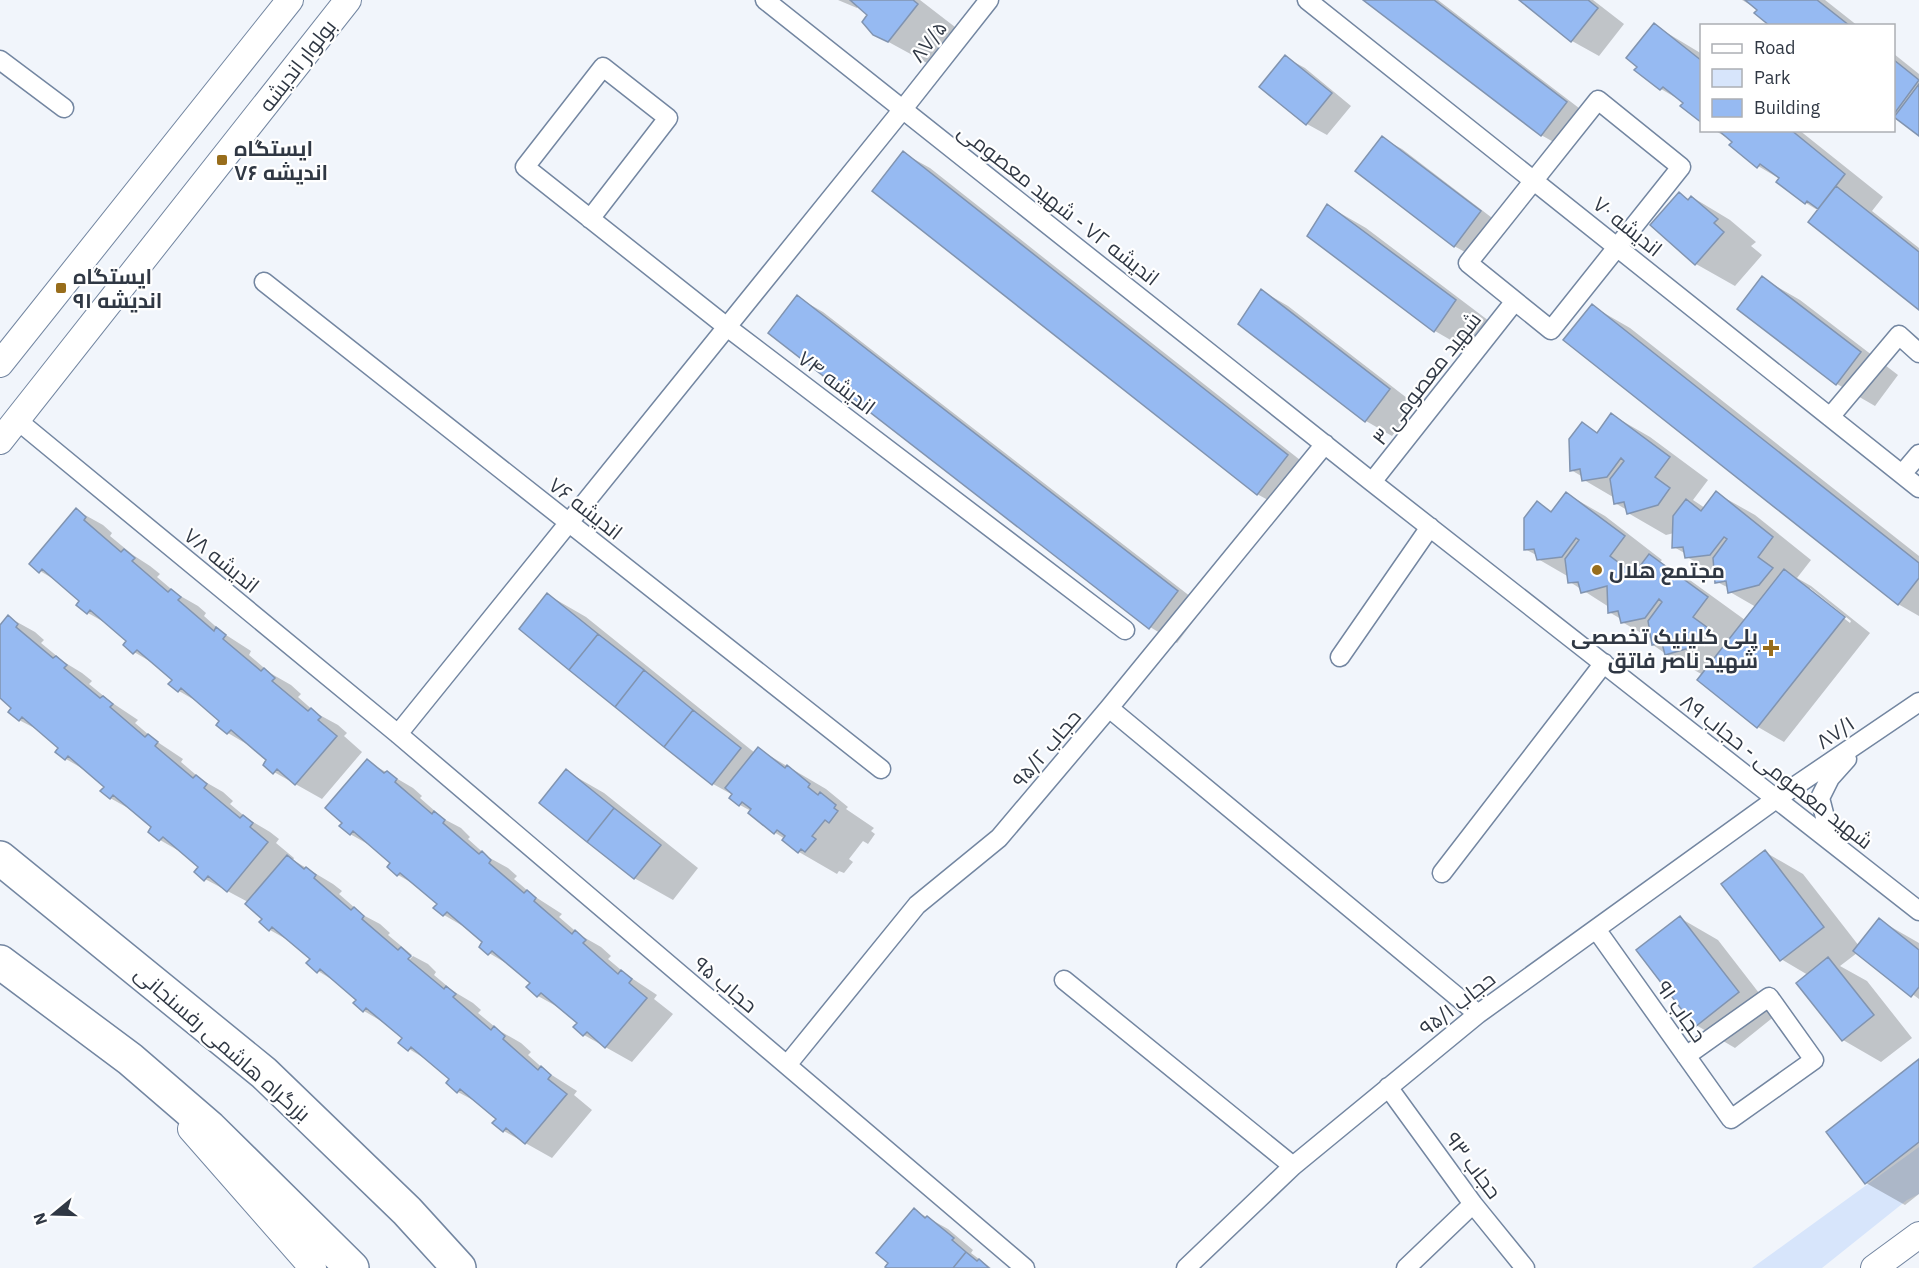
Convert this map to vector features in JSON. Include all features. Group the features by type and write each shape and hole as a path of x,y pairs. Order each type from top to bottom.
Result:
{"highway":[{"name":"بزرگراه هاشمی رفسنجانی","path":"0,858 264,1073 406,1211 459,1268"},
{"path":"0,962 130,1059 210,1128 352,1268"}],"main road":[{"path":"0,364 290,0"},
{"name":"بولوار اندیشه","path":"0,441 348,0"},
{"path":"130,1059 313,1268"},
{"path":"1874,1268 1919,1235"}],"street":[{"name":"اندیشه ۷۲ - شهید معصومی","path":"765,0 1324,444"},
{"name":"۸۷/۵","path":"398,734 989,0"},
{"name":"اندیشه ۷۰","path":"1310,1 1919,488"},
{"path":"0,60 64,108"},
{"name":"اندیشه ۷۴","path":"590,219 668,118 603,67 525,167 590,219 727,327 1125,630"},
{"path":"1598,100 1681,167 1618,247 1551,330 1468,263 1598,100"},
{"name":"اندیشه ۷۶","path":"264,282 881,769"},
{"name":"شهید معصومی ۳","path":"1372,482 1515,301"},
{"path":"1830,417 1899,335 1919,352"},
{"name":"اندیشه ۷۸","path":"17,420 398,734"},
{"name":"شهید معصومی - حجاب ۸۹","path":"1324,444 1919,911"},
{"name":"حجاب ۹۵/۲","path":"787,1065 917,905 999,838 1109,708 1324,444"},
{"path":"1902,474 1919,454"},
{"path":"1340,657 1430,527"},
{"path":"1442,873 1604,663"},
{"name":"۸۷/۱","path":"1776,799 1919,702"},
{"path":"1109,708 1478,1014"},
{"name":"حجاب ۹۵","path":"398,734 1025,1268"},
{"path":"1849,856 1827,825 1820,798 1830,778 1864,740"},
{"name":"حجاب ۹۵/۱","path":"1186,1268 1293,1166 1478,1014 1776,799"},
{"name":"حجاب ۹۱","path":"1596,929 1686,1056 1731,1119 1814,1060 1769,996 1686,1056"},
{"path":"1064,980 1293,1166"},
{"name":"حجاب ۹۳","path":"1388,1087 1473,1204 1525,1268"},
{"path":"1406,1268 1473,1204"}],"green space":[{"path":"1919,1147 1919,1194 1907,1200 1822,1268 1752,1268"}],"building":[{"path":"850,0 913,0 918,4 888,42 873,35 862,22 867,15"},
{"path":"1363,0 1434,0 1567,102 1541,136"},
{"path":"1519,0 1588,0 1598,8 1571,42"},
{"path":"1745,0 1817,0 1847,24 1768,24 1754,13 1757,10"},
{"path":"1654,23 1700,59 1700,121 1680,106 1683,103 1663,87 1660,90 1634,70 1637,67 1626,58"},
{"path":"1285,55 1332,93 1306,125 1259,87"},
{"path":"1895,61 1919,80 1895,113"},
{"path":"1919,84 1919,136 1895,116"},
{"path":"1720,132 1793,132 1845,174 1818,209 1807,201 1805,204 1776,182 1779,178 1760,164 1757,168 1729,145 1732,142"},
{"path":"1382,136 1481,211 1454,247 1355,171"},
{"path":"903,151 1288,455 1257,495 872,191"},
{"path":"1836,186 1919,252 1919,310 1808,222"},
{"path":"1679,192 1688,200 1691,196 1718,219 1714,223 1724,232 1695,265 1650,225"},
{"path":"1327,204 1456,300 1434,332 1307,236"},
{"path":"1762,276 1861,352 1836,385 1737,309"},
{"path":"1261,289 1390,389 1365,422 1238,324"},
{"path":"797,295 1178,591 1149,629 768,333"},
{"path":"1592,304 1919,563 1919,578 1898,605 1563,340"},
{"path":"1611,413 1670,457 1655,477 1670,488 1658,505 1627,514 1624,502 1614,504 1610,479 1624,461 1621,458 1607,477 1582,481 1580,469 1570,471 1569,439 1582,422 1597,433"},
{"path":"1716,491 1773,537 1758,557 1773,568 1759,585 1728,593 1726,581 1715,583 1713,558 1727,539 1724,537 1710,555 1685,558 1683,547 1672,548 1673,516 1686,499 1701,511"},
{"name":"مجتمع هلال","path":"1566,492 1625,536 1610,556 1634,574 1649,554 1708,597 1693,617 1708,628 1696,646 1665,655 1662,643 1652,645 1648,621 1662,602 1659,599 1645,618 1621,623 1618,611 1608,613 1607,586 1581,593 1578,582 1568,583 1565,559 1579,540 1576,538 1562,557 1537,560 1534,549 1524,550 1524,518 1537,501 1551,512"},
{"path":"76,508 86,517 84,520 121,552 124,549 135,558 132,561 168,592 171,589 181,597 178,600 214,631 216,627 226,635 223,639 261,671 264,668 275,678 272,681 308,711 311,708 321,717 318,720 337,736 295,785 277,769 273,774 263,765 266,760 231,730 227,734 216,725 219,721 181,688 178,692 168,684 172,680 137,650 133,654 123,645 126,641 90,610 87,614 76,605 79,601 42,569 39,573 29,564"},
{"name":"پلی کلینیک تخصصی شهید ناصر فاتق","path":"1784,569 1845,617 1757,728 1697,680"},
{"path":"547,593 598,634 569,670 519,629"},
{"path":"8,615 18,624 16,627 53,658 56,656 67,665 64,668 100,698 103,696 113,704 110,707 145,737 148,734 158,742 155,746 193,778 196,775 207,784 204,788 240,818 243,815 253,823 250,827 268,842 227,892 208,876 204,881 194,872 198,867 163,837 159,841 148,832 151,827 113,795 110,799 100,791 104,787 68,756 65,760 55,752 58,748 22,717 19,721 8,712 11,708 0,698 0,625"},
{"path":"598,634 644,670 615,707 569,670"},
{"path":"644,670 693,710 664,747 615,707"},
{"path":"693,710 741,748 712,785 664,747"},
{"path":"758,747 785,768 787,765 810,784 808,787 818,795 820,792 836,805 834,808 838,811 829,823 825,820 812,836 816,839 805,852 801,849 798,853 782,840 785,836 777,830 774,834 748,813 751,809 742,802 739,806 729,798 732,794 725,788"},
{"path":"367,759 384,773 387,771 397,779 395,782 432,814 434,811 445,820 443,823 479,854 482,851 491,860 489,863 524,893 527,890 536,898 534,901 572,934 575,930 586,940 583,943 618,974 621,970 632,979 629,983 647,998 605,1048 587,1032 583,1036 573,1027 577,1023 541,993 537,997 526,987 530,983 492,951 488,955 479,947 482,942 447,912 443,916 433,908 437,904 400,873 397,876 387,867 390,863 353,831 350,835 339,826 342,823 325,808"},
{"path":"566,769 614,808 587,842 539,803"},
{"path":"614,808 661,845 634,879 587,842"},
{"path":"1765,850 1824,927 1780,961 1721,884"},
{"path":"287,855 304,869 306,867 316,875 314,878 351,910 354,907 364,916 362,919 398,950 401,947 411,956 408,959 444,989 446,986 456,994 453,997 491,1030 494,1026 505,1036 503,1039 538,1070 541,1066 551,1075 548,1079 567,1094 525,1144 506,1128 503,1132 492,1123 496,1119 460,1089 457,1093 446,1083 449,1079 411,1047 408,1051 398,1043 402,1038 366,1008 363,1012 353,1003 356,1000 320,969 317,973 306,963 310,959 272,927 269,931 259,922 262,919 245,904"},
{"path":"1680,916 1739,992 1695,1027 1636,950"},
{"path":"1879,918 1919,950 1919,987 1911,997 1853,951"},
{"path":"1828,957 1874,1015 1842,1041 1796,983"},
{"path":"1919,1059 1919,1142 1865,1184 1826,1132"},
{"path":"914,1208 954,1238 952,1240 966,1252 953,1268 885,1267 888,1263 876,1253"},
{"path":"966,1252 977,1261 979,1259 989,1268 953,1268"}],"place":[{"name":"ایستگاه اندیشه ۷۶","path":"222,160"},
{"name":"ایستگاه اندیشه ۹۱","path":"61,288"},
{"name":"مجتمع هلال","path":"1597,570"},
{"name":"پلی کلینیک تخصصی شهید ناصر فاتق","path":"1771,648"}]}
